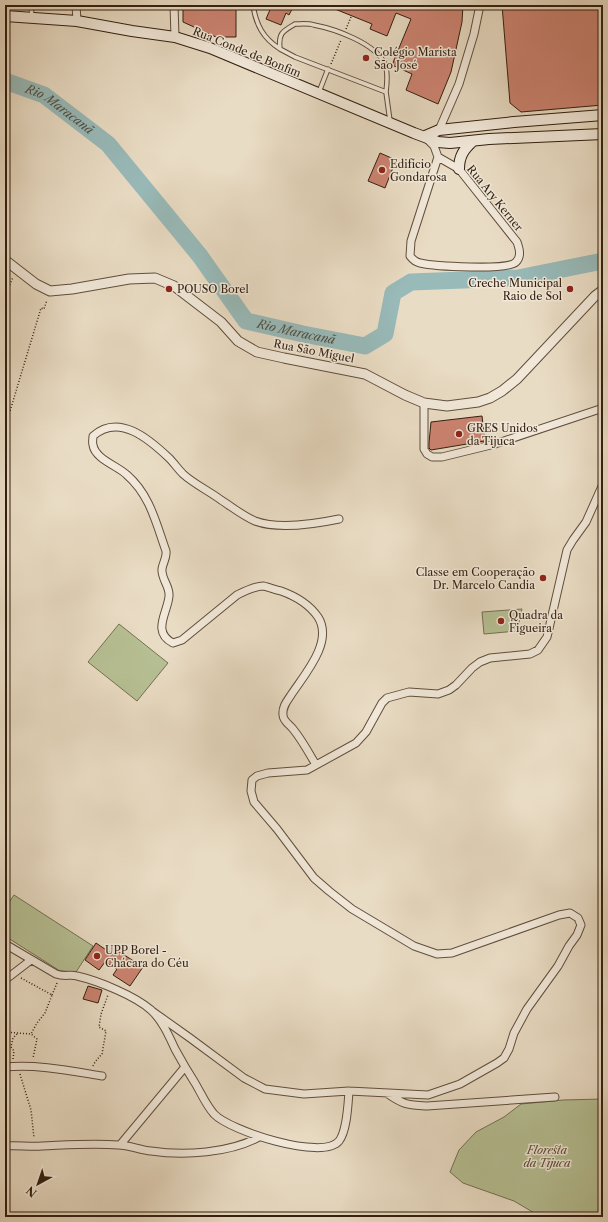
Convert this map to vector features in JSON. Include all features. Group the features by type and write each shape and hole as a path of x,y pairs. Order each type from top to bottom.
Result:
{"main road":[{"name":"Rua Conde de Bonfim","path":"5,16 77,21 132,32 175,37 210,48 390,124 438,142 603,134"},
{"path":"424,136 439,130 603,115"},
{"path":"459,169 459,159 462,152 473,141"}],"street":[{"path":"76,5 77,21"},
{"path":"174,5 175,37"},
{"path":"439,130 459,84 474,34 480,5"},
{"path":"424,136 434,146 438,157"},
{"name":"Rua Ary Kerner","path":"438,157 459,169 517,242 520,250 520,256 512,265 464,267 421,263 414,261 410,256 411,242 438,157"},
{"path":"5,260 36,284 50,291"},
{"name":"Rua São Miguel","path":"50,291 72,289 143,277 155,278 174,286 220,322 238,341 257,352 365,374 405,395 424,403 446,406 478,402 490,398 502,391 517,379 595,296 603,290"},
{"path":"424,403 424,449 427,454 432,457 442,457 495,444 603,408"},
{"path":"316,765 294,729 284,719 282,714 284,705 311,667 318,653 322,637 322,623 314,611 303,602 287,593 263,586 237,595 182,640 173,643 167,640 162,630 163,617 169,596 162,569 167,556 152,510 138,487 127,474 100,457 93,446 94,436 100,430 110,427 126,427 170,458 184,474 195,483 254,521 270,525 292,525 313,524 339,519"},
{"path":"5,944 31,960 64,977 76,976 111,987 139,1002 244,1078 265,1089 304,1094 350,1091 428,1095 460,1084 504,1058 509,1049 514,1033 527,1009 558,966 568,946 577,935 581,925 578,918 570,913 559,915 452,953 437,954 414,946 352,908 314,878 277,829 254,802 251,791 252,780 257,776 268,773 307,770 356,743 366,732 382,703 387,698 409,692 438,694 449,690 456,685 472,668 480,662 490,658 530,654 538,650 547,637 568,550 573,540 586,522 603,484"},
{"path":"5,980 31,960"},
{"path":"152,1011 166,1030 185,1067 214,1114 223,1121 259,1137 307,1148 328,1148 338,1143 342,1136 350,1091"},
{"path":"12,1067 31,1067 102,1076"},
{"path":"120,1144 185,1067"},
{"path":"388,1093 399,1102 421,1106 555,1097"},
{"path":"5,1146 120,1144 150,1151 189,1153 248,1143 259,1137"}],"lane":[{"path":"31,5 33,18"},
{"path":"253,5 256,20 263,33 280,49 295,57 386,92"},
{"path":"280,49 280,35 295,24 312,24 344,34 369,46 379,56 385,65 387,83 386,92 390,124"},
{"path":"318,93 328,69"}],"path":[{"path":"328,69 352,17"},
{"path":"5,296 16,268"},
{"path":"5,428 41,308 44,309 50,291"},
{"path":"13,974 52,995"},
{"path":"31,1034 45,1013 60,975"},
{"path":"91,1074 94,1062 102,1054 106,1031 99,1027 101,1014 111,987"},
{"path":"5,1032 31,1034 36,1039 31,1067"},
{"path":"17,1034 13,1038 11,1047 14,1051 12,1067 21,1080 31,1110 35,1146"}],"green space":[{"name":"Quadra da Figueira","path":"522,609 517,631 484,634 482,612"},
{"path":"119,624 168,663 137,701 88,662"},
{"path":"14,895 93,946 76,972 60,971 5,936 5,901 8,904"},
{"name":"Floresta da Tijuca","path":"603,1099 603,1217 541,1217 514,1201 463,1183 450,1172 459,1150 476,1132 504,1117 521,1104 563,1100"}],"building":[{"path":"183,5 236,5 236,37 216,37 183,22"},
{"path":"272,5 294,5 289,15 286,13 281,25 266,19"},
{"path":"325,5 463,5 462,22 451,72 438,104 406,90 412,74 392,65 411,19 396,13 387,36 370,29 372,24"},
{"path":"502,5 603,5 603,105 521,112 510,103"},
{"name":"Edifício Gondarosa","path":"380,153 396,160 385,188 368,181"},
{"name":"GRES Unidos da Tijuca","path":"482,416 485,441 431,450 429,448 431,422"},
{"path":"96,943 115,956 118,951 143,967 130,986 113,975 117,969 105,962 99,970 85,960"},
{"path":"88,986 102,990 98,1003 83,999"}],"waterway":[{"name":"Rio Maracanã","path":"5,81 44,95 108,144 200,256 246,321 365,346 385,334 393,293 411,282 518,278 603,261"}],"place":[{"name":"Colégio Marista São José","path":"366,58"},
{"name":"Edifício Gondarosa","path":"382,170"},
{"name":"POUSO Borel","path":"169,289"},
{"name":"Creche Municipal Raio de Sol","path":"570,289"},
{"name":"GRES Unidos da Tijuca","path":"459,434"},
{"name":"Classe em Cooperação Dr. Marcelo Candia","path":"543,578"},
{"name":"Quadra da Figueira","path":"501,621"},
{"name":"UPP Borel - Chácara do Céu","path":"97,956"}]}
